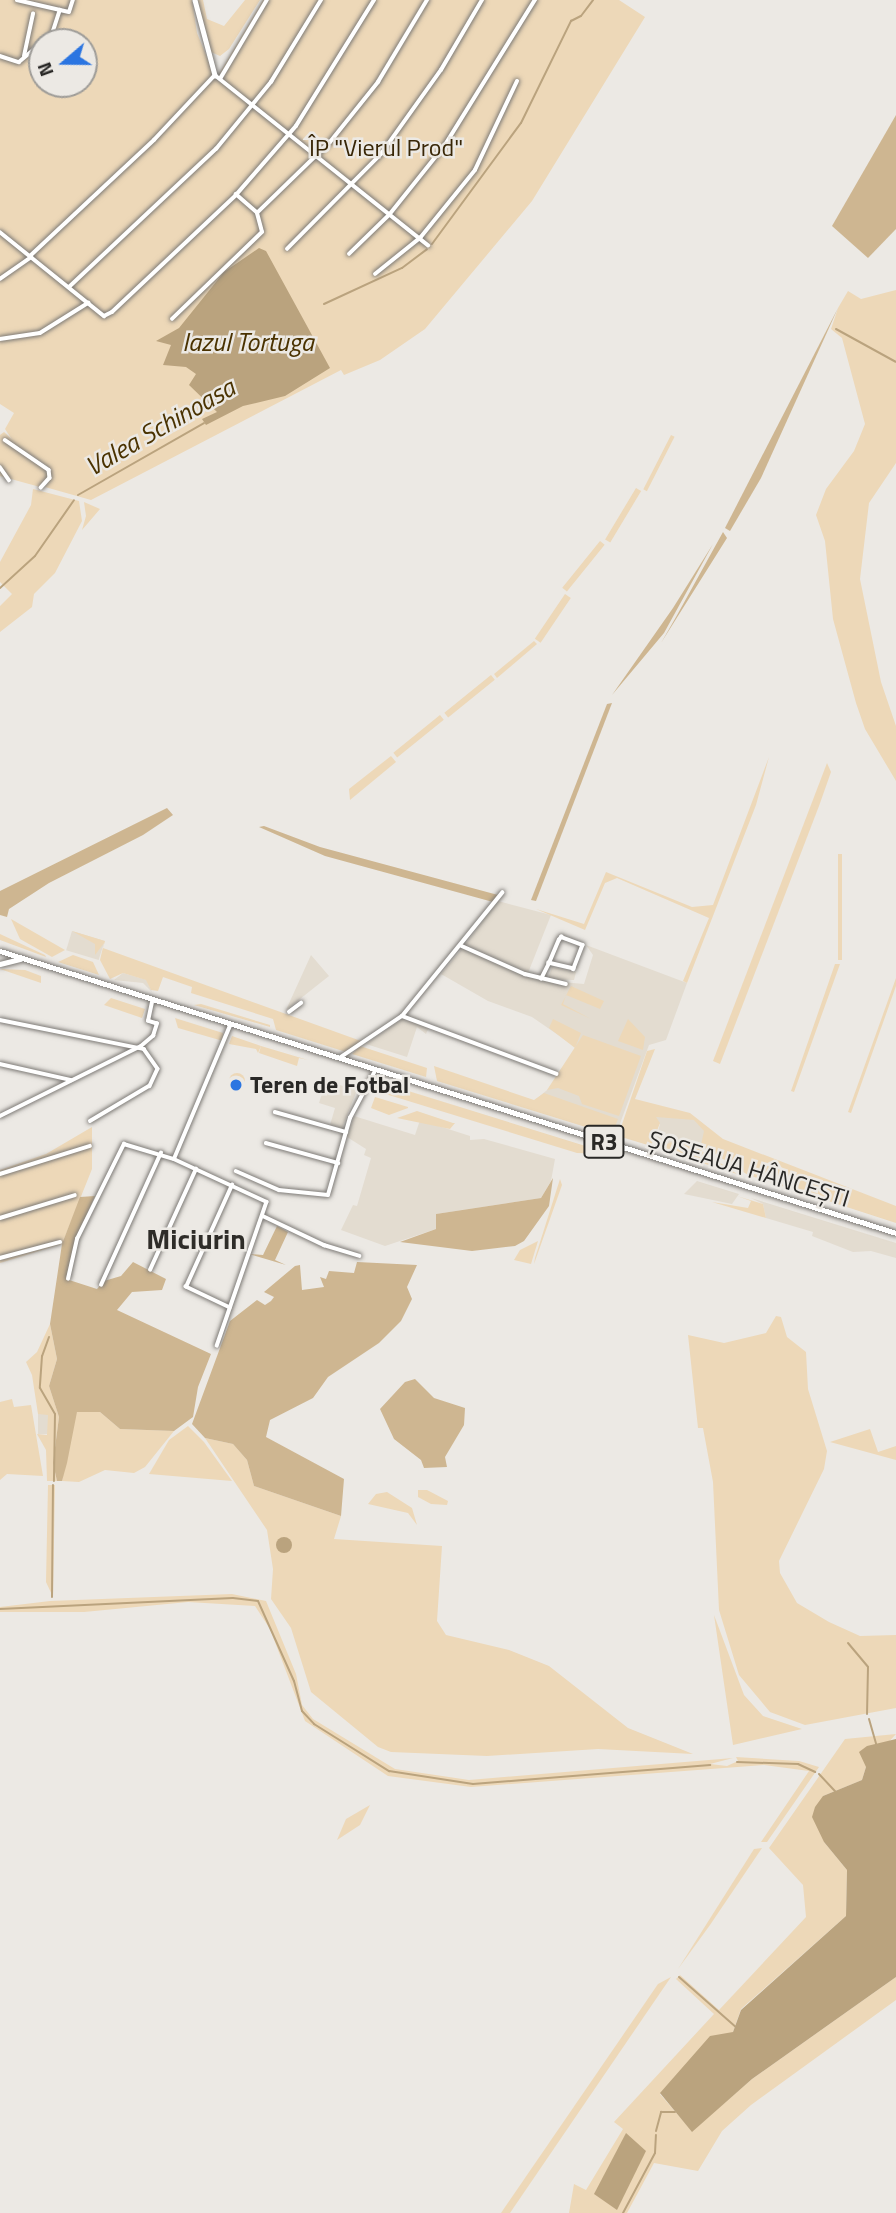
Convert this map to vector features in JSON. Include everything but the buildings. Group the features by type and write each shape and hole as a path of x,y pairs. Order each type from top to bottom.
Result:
{"highway":[{"name":"ȘOSEAUA HÂNCEȘTI","path":"0,951 152,1002 896,1233"}],"street":[{"path":"17,0 69,12 73,0"},
{"path":"195,0 215,75 428,245"},
{"path":"220,79 267,0"},
{"path":"69,287 190,176 252,107 321,0"},
{"path":"0,232 104,316 112,312 236,195 288,135 308,110 374,0"},
{"path":"257,213 316,158 378,82 427,0"},
{"path":"287,249 353,186 418,105 482,0"},
{"path":"349,254 389,215 468,114 536,0"},
{"path":"54,28 60,10"},
{"path":"23,58 33,14"},
{"path":"0,57 19,62 28,54"},
{"path":"0,279 30,256 154,141 215,75"},
{"path":"375,274 420,237 480,161 517,81"},
{"path":"172,319 262,232 257,213 236,195"},
{"path":"0,339 48,330 88,303"},
{"path":"5,440 48,468 50,478 41,488"},
{"path":"0,467 9,480"},
{"path":"338,1059 402,1016 462,946 502,893"},
{"path":"541,979 549,963 564,936 583,945 574,969 549,963"},
{"path":"462,946 541,979 566,984"},
{"path":"0,964 20,959"},
{"path":"1,1114 141,1046 153,1036 157,1024 148,1021 152,1002"},
{"path":"289,1012 301,1003"},
{"path":"402,1016 557,1074"},
{"path":"0,1020 141,1046 158,1069 150,1086 91,1121"},
{"path":"174,1159 230,1026"},
{"path":"0,1064 71,1080"},
{"path":"236,1171 279,1190 328,1195 346,1132 375,1071"},
{"path":"275,1112 346,1132"},
{"path":"68,1279 87,1215 121,1147 130,1142 161,1153 267,1202 217,1346"},
{"path":"266,1143 338,1163"},
{"path":"0,1174 90,1146"},
{"path":"101,1285 161,1153"},
{"path":"150,1270 196,1169"},
{"path":"230,1308 187,1288 232,1185"},
{"path":"0,1218 75,1195"},
{"path":"263,1216 324,1245 359,1256"},
{"path":"0,1258 60,1242"}],"shaded area":[{"path":"896,115 896,229 868,258 832,226"},
{"path":"838,308 761,478 730,531 725,528"},
{"path":"723,532 727,538 661,643 676,617"},
{"path":"713,544 664,633 612,695 673,608"},
{"path":"612,703 536,901 531,900 607,704"},
{"path":"167,808 173,815 143,835 49,883 9,909 7,917 0,915 0,891"},
{"path":"264,826 320,847 498,895 493,902 325,856 259,827"},
{"path":"498,901 551,915 528,973 465,945"},
{"path":"72,931 105,941 99,960 66,950"},
{"path":"586,945 687,983 666,1040 649,1045 618,1129 535,1100 552,1086 577,1048 532,1017 488,1001 441,974 462,949 540,980 584,984 593,955"},
{"path":"311,955 329,976 286,1010"},
{"path":"552,967 576,972 574,980 548,979"},
{"path":"123,973 147,980 152,992 143,983 114,980"},
{"path":"402,1019 429,1027 426,1034 417,1027 407,1057 366,1044"},
{"path":"326,1081 357,1090 342,1128 330,1125 335,1108 319,1103"},
{"path":"656,1108 701,1122 712,1133 708,1150 655,1142 660,1124 652,1121"},
{"path":"354,1116 415,1135 420,1120 470,1136 470,1140 484,1139 555,1159 551,1181 541,1198 436,1214 436,1229 385,1246 341,1230 353,1205 357,1206 371,1158 364,1155 366,1149 347,1137"},
{"path":"553,1178 549,1206 524,1241 515,1246 472,1251 400,1242 436,1229 436,1214 541,1198"},
{"path":"697,1181 739,1194 732,1204 684,1194"},
{"path":"95,1196 75,1241 66,1279 97,1289 104,1281 121,1276 133,1262 166,1279 162,1290 132,1292 117,1310 211,1354 198,1387 193,1417 174,1431 120,1429 100,1412 77,1412 62,1481 57,1481 53,1463 59,1417 49,1386 57,1359 50,1324 62,1244 80,1197"},
{"path":"751,1198 896,1243 896,1258 871,1251 853,1252 812,1236 813,1232 766,1218 763,1204"},
{"path":"277,1226 288,1232 275,1260 286,1265 249,1254 263,1255"},
{"path":"357,1262 417,1265 407,1287 412,1299 401,1321 379,1343 328,1377 313,1398 270,1420 266,1437 344,1479 341,1516 254,1486 247,1460 233,1444 205,1438 192,1424 230,1321 257,1300 265,1305 271,1301 274,1297 264,1292 295,1266 300,1265 302,1290 324,1287 320,1277 326,1279 329,1271 354,1273"},
{"path":"415,1379 434,1398 465,1408 464,1425 445,1457 447,1467 424,1468 421,1460 394,1439 380,1409 405,1382"},
{"path":"38,1414 48,1414 48,1434 38,1434"}],"green space":[{"name":"ÎP \"Vierul Prod\"","path":"0,0 192,0 197,33 216,79 263,0 619,0 645,17 532,201 425,329 380,360 344,375 341,370 91,500 45,487 51,479 50,468 15,444 5,429 14,413 0,404"},
{"path":"198,0 203,0 207,19 224,26 245,0 260,0 229,49 220,56 211,52"},
{"path":"896,290 896,463 869,503 860,579 881,682 896,726 896,781 865,729 856,703 833,619 825,541 816,515 826,489 854,451 865,424 842,338 831,329 838,308 848,291 861,299"},
{"path":"4,432 46,469 48,477 40,487 0,476 0,435"},
{"path":"671,435 675,437 647,491 643,489"},
{"path":"636,488 641,491 610,543 605,539"},
{"path":"33,489 79,501 82,521 55,573 34,594 32,607 0,632 0,606 12,594 0,582 0,562 31,505"},
{"path":"84,502 100,509 82,530 86,516"},
{"path":"600,541 605,545 567,591 562,588"},
{"path":"565,594 571,598 541,643 535,639"},
{"path":"534,641 537,644 497,678 494,674"},
{"path":"491,675 495,680 448,717 444,713"},
{"path":"440,715 444,720 397,757 393,753"},
{"path":"391,756 396,762 350,800 349,789"},
{"path":"769,757 756,805 687,983 683,981 709,918 617,878 605,883 585,930 536,909 584,924 606,872 692,907 713,905"},
{"path":"827,763 831,772 819,806 720,1064 713,1061"},
{"path":"838,854 842,854 842,960 838,960"},
{"path":"11,919 65,950 52,957 20,939"},
{"path":"72,931 105,941 103,948 361,1041 346,1052 276,1030 273,1019 191,993 192,987 163,977 158,991 151,990 146,980 123,973 110,979 100,960 104,943 95,955 95,944"},
{"path":"0,934 45,955 46,957 0,940"},
{"path":"73,955 93,962 99,975 58,962"},
{"path":"835,964 840,964 794,1092 791,1091"},
{"path":"0,969 25,970 41,976 41,983"},
{"path":"896,978 896,986 851,1113 848,1112"},
{"path":"571,986 604,1001 600,1009 566,995"},
{"path":"566,996 563,1004 591,1019 561,1005"},
{"path":"111,998 145,1009 142,1018 104,1005"},
{"path":"201,1004 270,1025 270,1027 194,1005"},
{"path":"175,1018 223,1033 223,1041 178,1028"},
{"path":"553,1019 581,1033 575,1048 549,1028"},
{"path":"628,1019 645,1037 643,1050 618,1041"},
{"path":"583,1035 641,1056 619,1116 582,1104 579,1096 558,1088 547,1090"},
{"path":"232,1036 261,1046 258,1053 256,1049 229,1044"},
{"path":"261,1046 308,1060 299,1058 297,1066 259,1053"},
{"path":"360,1046 427,1068 426,1077 352,1054"},
{"path":"655,1049 635,1099 690,1113 723,1139 896,1206 896,1223 748,1175 701,1145 704,1131 694,1120 656,1117 660,1123 651,1146 618,1136 647,1051"},
{"path":"434,1066 534,1100 544,1093 618,1119 613,1132 605,1133 437,1081"},
{"path":"237,1073 243,1075 243,1087 237,1089 231,1087 229,1081 231,1075"},
{"path":"376,1081 609,1154 577,1153 379,1092 372,1087"},
{"path":"375,1097 408,1108 389,1115 371,1108"},
{"path":"417,1111 455,1123 450,1129 397,1118"},
{"path":"92,1127 92,1169 62,1244 0,1263 0,1170 46,1154"},
{"path":"675,1141 693,1145 737,1174 655,1148"},
{"path":"560,1179 562,1185 534,1264 535,1258"},
{"path":"737,1196 763,1204 766,1218 712,1202 748,1208 751,1201"},
{"path":"538,1241 531,1264 514,1260 520,1250"},
{"path":"776,1316 781,1317 787,1337 806,1352 808,1389 827,1451 824,1469 779,1561 780,1573 797,1603 829,1622 860,1636 896,1635 896,1708 805,1725 770,1712 739,1675 719,1610 713,1482 703,1428 698,1428 688,1335 724,1343 766,1333"},
{"path":"50,1324 57,1359 49,1386 59,1417 53,1463 57,1481 47,1481 46,1450 37,1434 47,1435 48,1415 38,1414 32,1375 26,1362 37,1352"},
{"path":"12,1399 14,1407 31,1405 43,1476 7,1474 0,1480 0,1402"},
{"path":"77,1412 100,1412 120,1429 174,1431 145,1467 134,1473 105,1470 79,1482 62,1481 71,1423"},
{"path":"188,1426 204,1442 232,1481 149,1474 169,1440"},
{"path":"870,1429 878,1452 896,1446 896,1460 830,1442"},
{"path":"205,1438 233,1444 247,1460 254,1486 341,1516 334,1539 442,1546 437,1621 446,1635 509,1650 549,1666 628,1728 693,1754 598,1749 487,1756 391,1752 378,1747 311,1692 291,1628 271,1599 273,1569 267,1530"},
{"path":"48,1485 55,1485 53,1597 46,1582"},
{"path":"418,1490 427,1490 448,1501 447,1505 431,1504 418,1497"},
{"path":"387,1492 412,1508 417,1525 408,1513 368,1504 376,1494"},
{"path":"232,1594 266,1601 296,1674 302,1705 313,1719 395,1769 469,1780 733,1758 710,1764 727,1766 738,1761 736,1757 799,1761 819,1767 767,1842 761,1842 809,1771 764,1765 471,1787 388,1776 305,1721 270,1629 255,1606 188,1602 84,1612 0,1612 0,1607 50,1601"},
{"path":"714,1615 744,1695 763,1716 802,1729 733,1745"},
{"path":"896,1734 866,1767 862,1780 823,1796 824,1842 847,1870 846,1916 741,2009 733,2032 660,2094 692,2131 752,2079 896,1977 896,2000 751,2105 722,2131 698,2171 654,2163 627,2213 569,2213 574,2184 586,2190 623,2129 614,2122 714,2014 676,1979 680,1975 719,2010 806,1917 803,1885 769,1848 845,1739"},
{"path":"370,1805 360,1825 337,1840 346,1819"},
{"path":"762,1848 710,1925 678,1969 754,1849"},
{"path":"671,1977 510,2213 501,2213 658,1984"}],"water":[{"name":"Iazul Tortuga","path":"259,248 266,251 330,368 285,396 243,406 206,425 202,419 217,412 189,385 196,374 186,367 163,365 171,345 156,341 179,328 224,272"},
{"path":"284,1537 290,1539 290,1551 284,1553 278,1551 276,1545 278,1539"},
{"path":"896,1739 896,1977 752,2079 692,2132 660,2093 710,2036 733,2032 741,2010 846,1916 847,1870 824,1842 812,1817 823,1796 862,1780 866,1767 859,1752 867,1746"},
{"path":"626,2133 646,2151 617,2210 594,2194"}],"waterway":[{"name":"Valea Schinoasa","path":"432,244 521,123 571,21 581,16 593,0"},
{"name":"Valea Schinoasa","path":"324,304 402,268 427,249"},
{"path":"836,329 896,362"},
{"name":"Valea Schinoasa","path":"78,495 204,423"},
{"name":"Valea Schinoasa","path":"0,588 35,556 74,500"},
{"path":"49,1337 42,1356 40,1388 55,1414 54,1481"},
{"path":"52,1597 53,1485"},
{"path":"0,1609 233,1598 258,1601 294,1681 302,1711 314,1724 389,1771 473,1784 710,1765"},
{"path":"848,1643 868,1667 867,1714"},
{"path":"869,1719 876,1744"},
{"path":"737,1762 798,1764 815,1772"},
{"path":"819,1774 836,1792"},
{"path":"679,1977 736,2027"},
{"path":"656,2131 661,2112 675,2112"},
{"path":"623,2213 655,2153 656,2135"}],"place":[{"name":"Teren de Fotbal","path":"236,1085"}],"district":[{"name":"Miciurin","path":"196,1239"}]}
